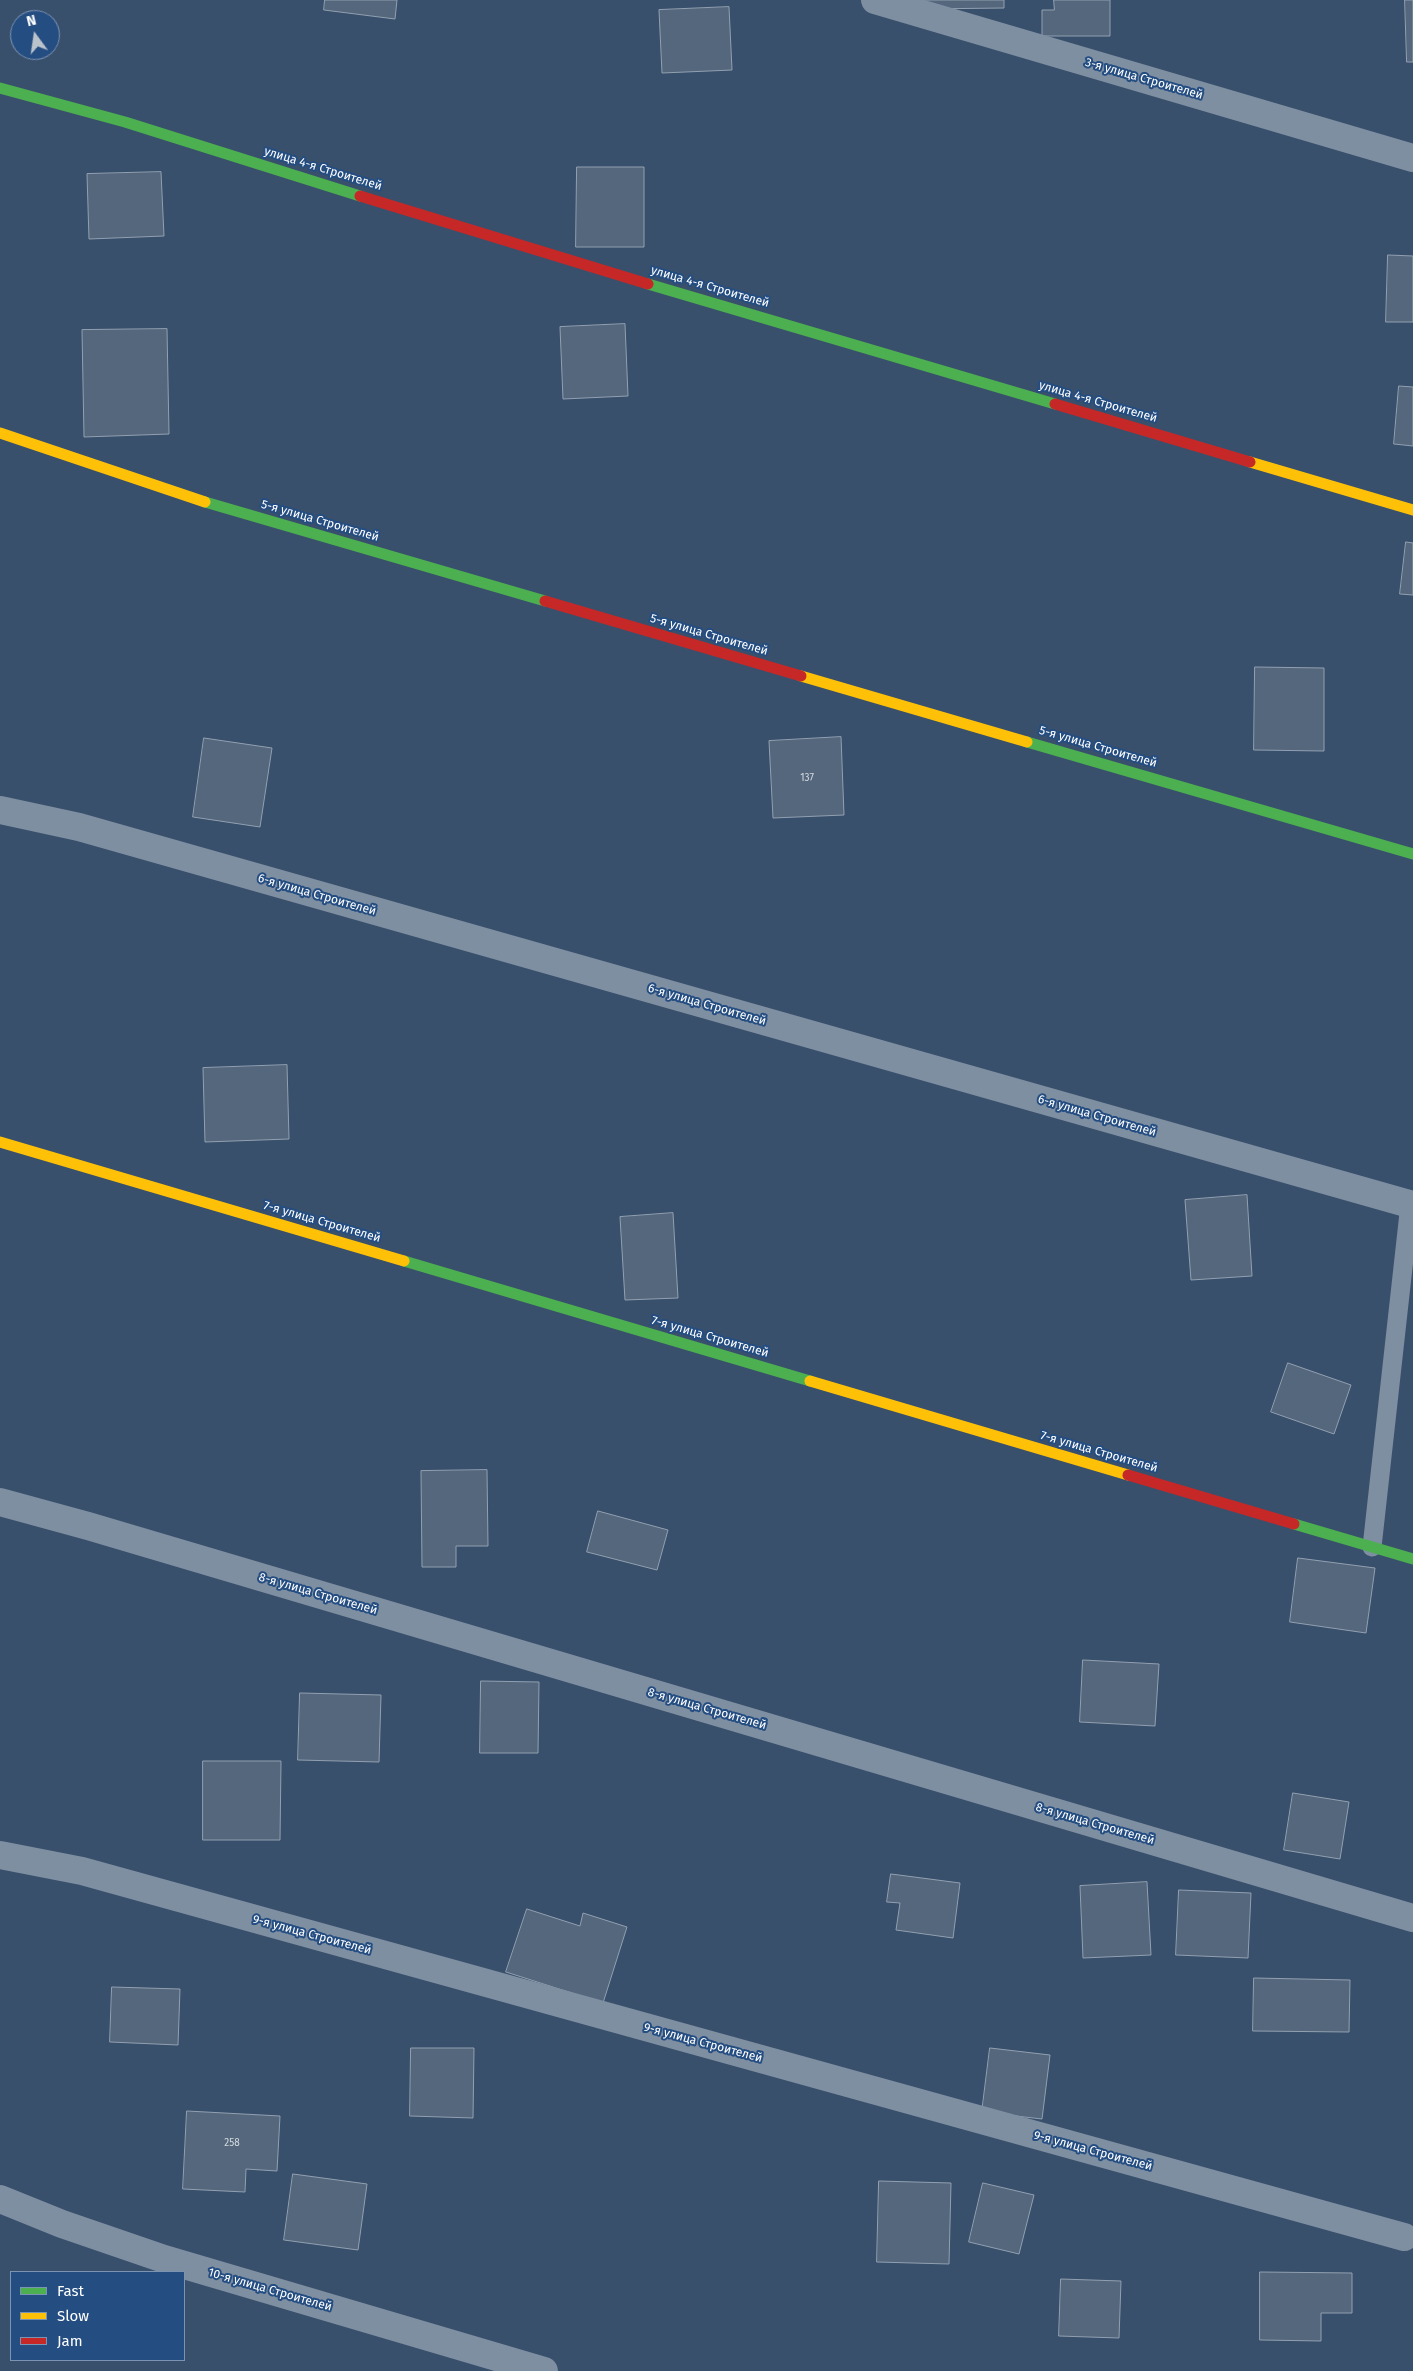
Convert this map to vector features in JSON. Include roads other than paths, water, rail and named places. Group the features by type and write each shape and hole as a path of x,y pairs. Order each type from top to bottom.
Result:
{"street":[{"name":"3-я улица Строителей","path":"874,0 1413,158"},
{"name":"улица 4-я Строителей","path":"0,88 125,122 497,238 1413,510"},
{"name":"5-я улица Строителей","path":"0,433 52,448 186,496 1413,854"},
{"name":"6-я улица Строителей","path":"0,810 79,827 1412,1205"},
{"name":"7-я улица Строителей","path":"0,1142 1413,1559"},
{"name":"8-я улица Строителей","path":"0,1502 97,1528 1413,1918"},
{"name":"9-я улица Строителей","path":"0,1855 82,1871 1404,2237"},
{"name":"10-я улица Строителей","path":"0,2199 62,2224 164,2259 544,2371"}],"lane":[{"path":"1372,1547 1412,1205"}]}
